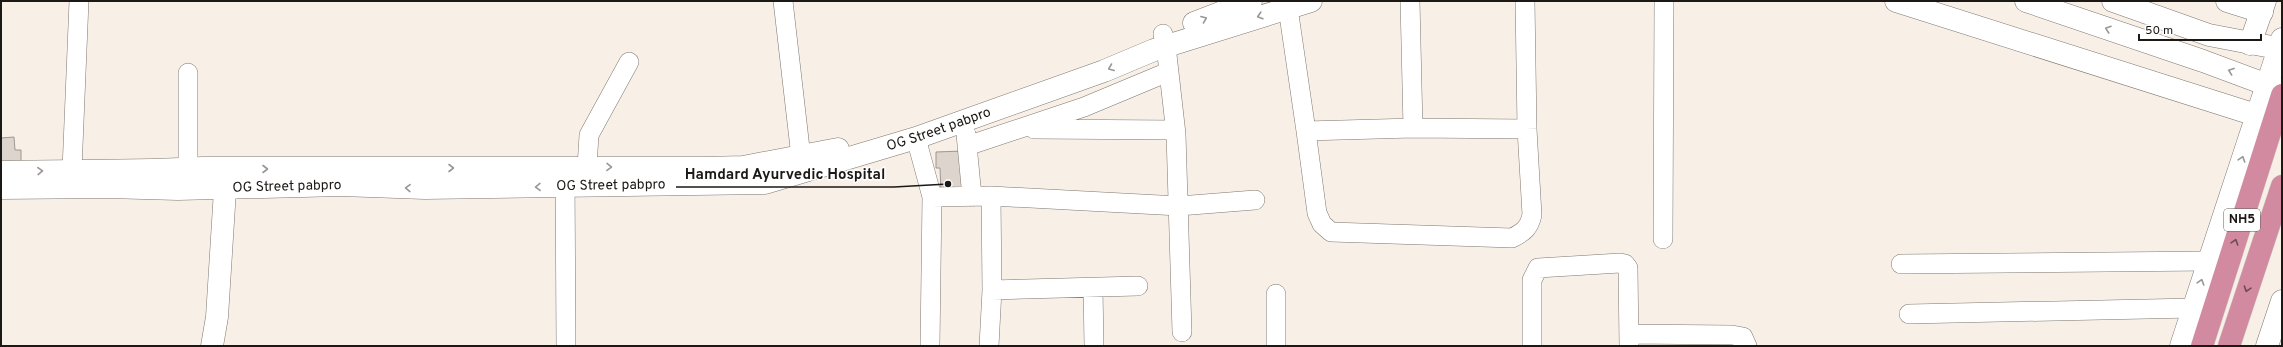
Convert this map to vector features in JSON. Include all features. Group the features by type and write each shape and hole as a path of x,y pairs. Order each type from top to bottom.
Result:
{"highway":[{"name":"NH5","path":"2202,346 2277,90"},
{"name":"NH5","path":"2229,346 2282,186"}],"street":[{"path":"72,170 79,1"},
{"path":"783,1 801,157"},
{"name":"OG Street pabpro","path":"1,172 72,170 140,171 188,169 226,178 333,185 425,188 565,177 765,183 916,138 965,121 1165,40 1251,1"},
{"name":"OG Street pabpro","path":"565,177 587,167 735,167 801,157 835,150 953,112 1165,40 1311,1"},
{"path":"1410,1 1413,128"},
{"path":"1288,8 1317,213 1322,224 1331,232 1512,238 1521,234 1530,225 1532,215 1527,129 1525,1"},
{"path":"1663,239 1664,1"},
{"path":"1896,1 2256,115"},
{"path":"2026,1 2277,90"},
{"path":"2114,1 2209,35 2250,44 2281,45 2277,90 2256,115 2181,346"},
{"path":"2227,1 2264,6 2250,44"},
{"path":"1165,40 1175,130 1179,206 1182,332"},
{"path":"587,167 589,135 629,62"},
{"path":"967,146 1084,107 1168,72"},
{"path":"188,73 188,169"},
{"path":"965,121 972,197"},
{"path":"1306,131 1413,128 1527,129"},
{"path":"1018,129 1175,130"},
{"path":"916,138 932,197 930,346"},
{"path":"565,177 566,346"},
{"path":"212,346 217,317 226,178"},
{"name":"OG Street pabpro","path":"1,188 108,187 178,189 226,178"},
{"path":"932,197 991,196 1179,206 1255,200"},
{"path":"989,346 992,290 991,196"},
{"path":"1901,264 2208,261"},
{"path":"1532,346 1532,280 1538,268 1546,266 1625,264 1628,268 1629,340 1732,335 1743,337 1747,346"},
{"path":"992,290 1138,286"},
{"path":"1093,288 1094,346"},
{"path":"1276,294 1276,346"},
{"path":"2267,346 2282,301"},
{"path":"1909,314 2193,308"}],"building":[{"path":"14,137 15,150 21,150 21,164 1,164 1,138"},
{"path":"963,151 964,191 941,191 940,168 936,168 936,152"}],"place":[{"name":"Hamdard Ayurvedic Hospital","path":"948,184"}]}
